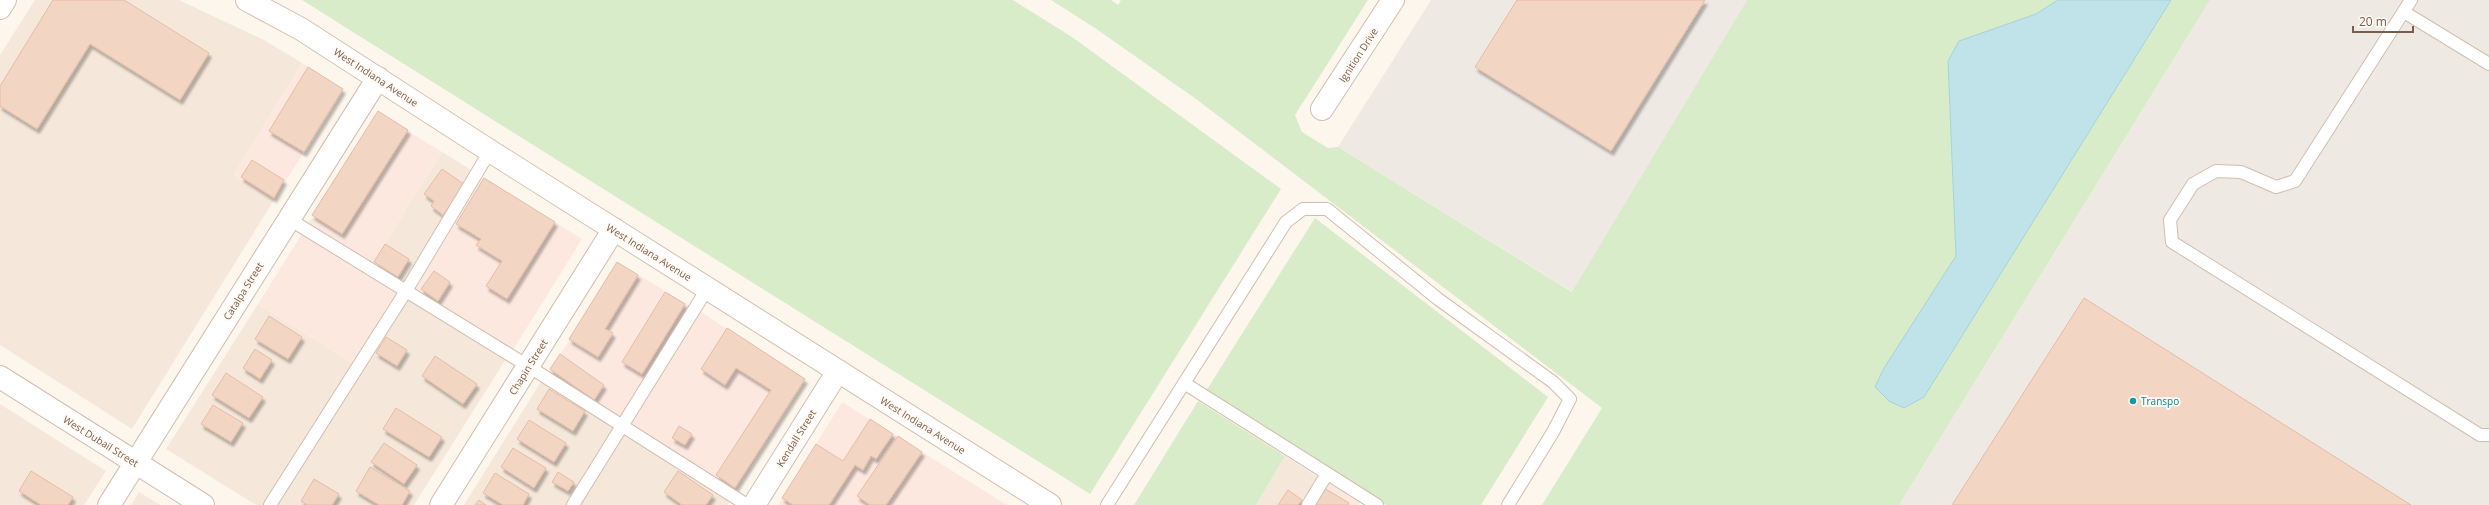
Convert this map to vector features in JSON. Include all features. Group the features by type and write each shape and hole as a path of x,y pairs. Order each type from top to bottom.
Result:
{"street":[{"path":"0,8 5,0"},
{"name":"West Indiana Avenue","path":"247,0 301,28 490,151 1050,505"},
{"name":"Ignition Drive","path":"1322,109 1393,0"},
{"name":"Catalpa Street","path":"109,505 378,78"},
{"name":"Chapin Street","path":"441,505 614,229"},
{"name":"Kendall Street","path":"754,505 838,371"},
{"name":"West Dubail Street","path":"0,377 203,505"}],"lane":[{"path":"2411,0 2295,180 2276,187 2241,172 2216,171 2193,184 2170,220 2172,242 2480,435 2489,435"},
{"path":"2404,12 2489,64"},
{"path":"270,505 406,291 490,151"},
{"path":"1107,505 1286,222 1303,209 1327,210 1438,299 1553,382 1570,399 1553,432 1508,505"},
{"path":"289,219 623,425 747,505"},
{"path":"573,505 707,289"},
{"path":"1184,383 1377,505"},
{"path":"1308,505 1327,474"}],"shaded area":[{"path":"35,0 179,0 264,40 302,63 234,175 274,200 132,429 0,345 0,55"},
{"path":"1431,0 1747,0 1573,292 1338,147"},
{"path":"2210,0 2489,0 2489,505 1899,505"},
{"path":"302,63 343,89 274,200 234,175"},
{"path":"378,113 442,152 373,262 404,282 354,364 258,304"},
{"path":"442,152 473,171 404,282 373,262"},
{"path":"483,177 582,239 513,350 415,290"},
{"path":"619,263 690,306 621,418 549,372"},
{"path":"408,298 506,359 414,505 277,505"},
{"path":"258,304 354,364 265,505 256,505 166,449"},
{"path":"701,312 805,379 736,490 631,423"},
{"path":"542,380 730,500 727,505 464,505"},
{"path":"842,402 1007,505 778,505"},
{"path":"0,404 106,471 84,505 0,505"},
{"path":"1285,456 1318,477 1301,505 1256,505"},
{"path":"1328,482 1361,502 1358,505 1313,505"},
{"path":"139,492 160,505 131,505"}],"green space":[{"path":"302,0 1013,0 1072,37 1281,189 1090,494"},
{"path":"1051,0 1111,0 1118,5 1121,0 1368,0 1295,115 1302,132 1328,148 1338,147 1572,292 1747,0 2210,0 1899,505 1542,505 1602,408 1196,99 1095,28"},
{"path":"1315,218 1548,397 1481,505 1386,505 1206,391"},
{"path":"1198,401 1285,456 1256,505 1134,505"}],"water":[{"path":"2058,0 2171,0 1924,397 1904,408 1889,401 1875,387 1884,368 1956,256 1948,61 1959,41 2036,14"}],"building":[{"path":"53,0 124,0 209,53 180,100 90,44 37,129 0,106 0,86"},
{"path":"1517,0 1705,0 1611,151 1475,67"},
{"path":"308,67 343,89 304,152 269,131"},
{"path":"378,111 408,130 342,234 312,215"},
{"path":"252,160 284,180 274,198 241,177"},
{"path":"442,169 465,185 443,215 431,206 434,201 424,194"},
{"path":"484,178 555,222 507,299 486,286 502,261 476,245 481,239 456,224"},
{"path":"385,244 409,259 398,277 374,262"},
{"path":"617,262 638,275 605,329 613,333 598,357 569,339"},
{"path":"434,271 450,282 438,301 421,289"},
{"path":"665,292 685,304 642,374 622,362"},
{"name":"Transpo","path":"2084,298 2411,505 1952,505"},
{"path":"269,316 302,337 288,359 255,339"},
{"path":"727,328 805,379 735,488 716,475 771,390 736,368 725,385 701,369"},
{"path":"386,337 407,350 397,366 376,353"},
{"path":"255,349 272,360 260,379 243,368"},
{"path":"560,354 604,385 594,400 550,369"},
{"path":"435,356 477,384 463,404 422,376"},
{"path":"226,373 263,397 249,418 212,395"},
{"path":"549,389 585,411 573,431 537,409"},
{"path":"213,405 243,423 231,442 201,424"},
{"path":"396,408 442,437 429,457 383,429"},
{"path":"870,419 893,434 876,459 871,456 863,470 855,465 829,505 793,505 782,498 816,444 843,461"},
{"path":"529,420 566,443 554,462 517,439"},
{"path":"679,426 692,434 685,445 672,438"},
{"path":"898,436 922,452 886,505 870,505 857,496"},
{"path":"384,443 417,465 404,484 371,462"},
{"path":"513,448 546,468 534,488 501,467"},
{"path":"370,467 410,491 402,505 379,505 356,491"},
{"path":"31,471 73,497 68,505 41,505 19,491"},
{"path":"678,471 713,495 706,505 682,505 664,492"},
{"path":"558,472 574,482 568,491 552,482"},
{"path":"495,473 529,494 523,505 503,505 483,493"},
{"path":"314,479 339,494 332,505 307,505 301,501"},
{"path":"1324,488 1349,503 1347,505 1314,505"},
{"path":"1288,490 1302,500 1298,505 1278,505"},
{"path":"479,500 486,505 475,505"}],"place":[{"name":"Transpo","path":"2133,401"}]}
